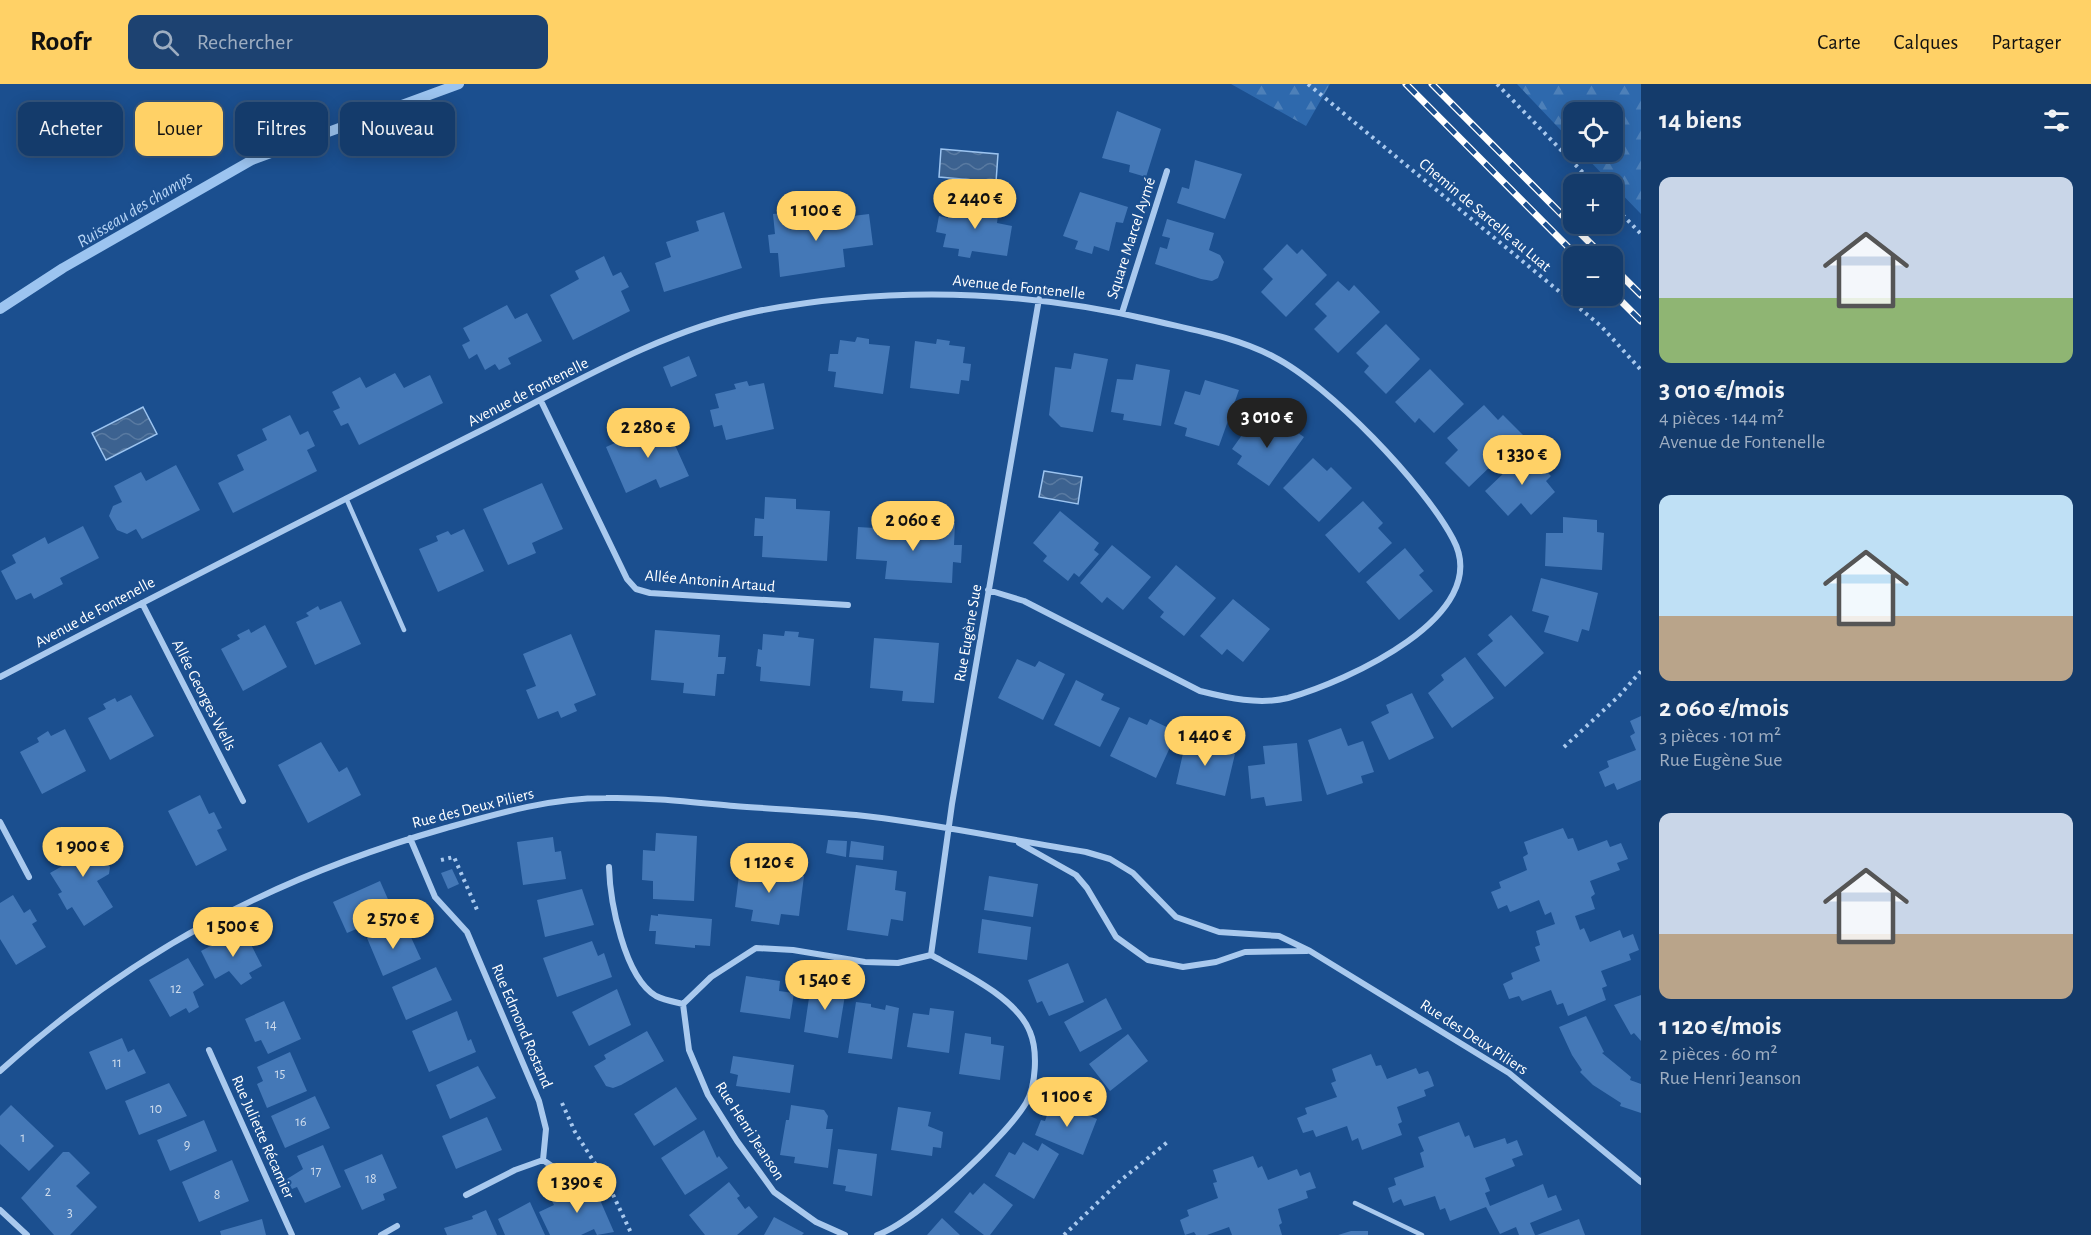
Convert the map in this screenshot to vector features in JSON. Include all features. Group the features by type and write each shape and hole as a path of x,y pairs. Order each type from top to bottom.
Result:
{"street":[{"name":"Square Marcel Aymé","path":"1122,313 1167,171"},
{"name":"Avenue de Fontenelle","path":"0,677 346,498 660,341 753,312 846,297 934,292 1039,299 1122,313 1222,336 1274,357 1308,379 1339,405 1389,456 1447,527 1459,550 1462,575 1452,598 1439,617 1423,631 1358,670 1286,698 1256,701 1200,691 1024,601 988,590"},
{"name":"Rue Eugène Sue","path":"948,829 1039,299"},
{"name":"Allée Antonin Artaud","path":"541,401 627,579 636,589 650,593 848,605"},
{"name":"Allée Georges Wells","path":"142,603 243,801"},
{"name":"Rue des Deux Piliers","path":"0,1071 89,996 153,952 240,905 329,867 410,838 506,810 552,802 606,798 855,815 1086,852 1110,859 1133,873 1176,917 1219,932 1279,936 1310,951 1509,1073 1641,1182"},
{"path":"0,822 29,877"},
{"path":"931,955 948,829"},
{"name":"Rue Edmond Rostand","path":"410,838 435,897 466,932 539,1101 546,1129 543,1160"},
{"name":"Rue des Deux Piliers","path":"1015,841 1076,875 1087,888 1116,937 1148,960 1183,967 1216,962 1245,952 1310,951"},
{"path":"609,867 617,918 628,958 644,985 656,996 683,1004 720,970 756,948 898,963 931,955 986,987 1016,1010 1031,1032 1034,1080 1027,1102 984,1152 916,1213 891,1230 877,1235"},
{"name":"Rue Henri Jeanson","path":"683,1004 688,1050 708,1095 737,1141 774,1192 816,1222 845,1235"},
{"name":"Rue Juliette Récamier","path":"209,1050 292,1235"},
{"path":"466,1195 515,1170 543,1160 572,1180"},
{"path":"0,1210 27,1235"},
{"path":"381,1235 397,1226"}],"lane":[{"path":"346,498 405,630"},
{"path":"1355,1203 1422,1235"}],"path":[{"name":"Chemin de Sarcelle au Luat","path":"1308,84 1601,326 1641,370"},
{"path":"1497,84 1584,174"},
{"path":"1623,215 1641,234"},
{"path":"1564,747 1619,696 1641,671"},
{"path":"1064,1235 1121,1180 1170,1140"}],"green space":[{"path":"1231,84 1330,84 1306,126"},
{"path":"1517,84 1641,84 1641,214 1623,195 1623,174 1602,174 1591,162 1623,162 1623,102 1563,102 1563,132"}],"water":[{"path":"941,149 998,154 996,182 939,177"},
{"path":"143,407 157,434 106,460 92,433"},
{"path":"1044,471 1082,477 1078,504 1039,497"}],"building":[{"path":"1117,111 1161,129 1146,177 1129,172 1130,165 1102,158"},
{"path":"1195,160 1242,174 1225,219 1177,203 1182,187 1189,189"},
{"path":"1080,192 1128,207 1123,223 1116,222 1109,251 1094,246 1092,254 1075,249 1078,241 1063,236"},
{"path":"951,202 999,208 997,223 1012,226 1007,256 972,251 970,258 958,256 959,249 943,247 946,234 936,232 939,216 948,218"},
{"path":"803,211 804,222 869,214 873,245 843,249 845,267 780,277 778,253 770,253 768,235 775,234 773,214"},
{"path":"724,212 742,268 664,292 655,263 671,257 666,242 699,231 696,221"},
{"path":"1167,219 1214,233 1209,250 1220,255 1224,262 1218,278 1212,281 1201,279 1155,264 1160,247 1167,249 1170,238 1162,236"},
{"path":"1287,244 1297,254 1302,249 1327,275 1286,317 1261,292 1273,279 1263,269"},
{"path":"604,256 613,276 621,272 629,287 621,291 630,311 573,340 550,295 579,279 575,271"},
{"path":"1338,281 1349,291 1354,285 1380,312 1338,353 1314,329 1327,316 1315,304"},
{"path":"507,305 515,319 527,313 542,341 508,358 511,364 499,370 495,364 485,370 477,354 469,359 462,345 470,341 463,328"},
{"path":"1386,324 1420,359 1386,394 1364,372 1369,366 1356,353"},
{"path":"857,337 869,339 869,344 890,346 883,394 834,387 836,372 828,371 830,354 838,354 840,340 855,342"},
{"path":"937,339 950,341 949,345 965,347 963,363 971,364 969,381 961,380 959,394 910,388 915,341 936,344"},
{"path":"1074,353 1108,359 1093,432 1061,427 1049,415 1055,367 1071,369"},
{"path":"689,356 697,376 671,387 663,367"},
{"path":"1136,364 1170,370 1161,426 1123,420 1124,414 1111,412 1117,379 1133,380"},
{"path":"1430,369 1464,404 1434,433 1419,418 1415,423 1395,402"},
{"path":"395,373 404,388 430,375 443,403 359,445 348,423 341,426 333,411 340,408 332,392 360,377 366,388"},
{"path":"1205,380 1239,390 1219,446 1185,436 1187,428 1174,424 1185,391 1200,395"},
{"path":"747,381 749,386 764,383 774,429 726,440 722,425 714,427 710,410 719,408 715,394 736,389 734,384"},
{"path":"1484,405 1498,420 1503,415 1523,435 1469,487 1445,463 1458,450 1447,438"},
{"path":"290,415 300,435 308,431 315,446 307,450 317,471 233,513 218,483 244,470 237,455 267,440 262,429"},
{"path":"1275,417 1304,437 1269,486 1237,464 1242,456 1232,449 1252,421 1266,430"},
{"path":"664,421 689,476 660,488 656,479 626,493 606,447"},
{"path":"1527,451 1551,476 1546,481 1555,492 1531,515 1521,503 1508,516 1485,491"},
{"path":"1313,458 1327,471 1331,467 1352,488 1319,522 1283,488"},
{"path":"176,465 200,510 142,539 136,529 127,534 117,530 109,516 113,506 122,502 114,486 141,472 146,481"},
{"path":"542,483 563,529 532,543 536,553 508,565 483,509"},
{"path":"765,497 796,499 796,509 830,511 827,561 762,557 763,536 754,536 755,518 764,519"},
{"path":"1363,501 1383,523 1378,528 1392,543 1359,573 1325,535"},
{"path":"1060,511 1099,543 1094,550 1099,554 1079,577 1074,573 1068,581 1043,561 1047,556 1033,543"},
{"path":"1563,517 1597,520 1597,532 1604,533 1602,570 1545,566 1546,533 1563,533"},
{"path":"923,521 955,523 954,545 962,545 961,563 953,562 952,583 885,579 887,561 856,559 858,527 923,531"},
{"path":"83,526 99,558 60,578 63,584 34,599 31,593 16,600 1,571 16,563 12,555 45,537 48,544"},
{"path":"464,529 484,571 438,592 419,549 438,541 436,536 448,531 451,535"},
{"path":"1112,545 1151,577 1123,610 1107,597 1102,603 1080,583"},
{"path":"1405,548 1424,571 1419,575 1433,591 1399,620 1366,582"},
{"path":"1176,565 1216,598 1184,636 1160,617 1164,612 1148,598"},
{"path":"1541,578 1598,593 1589,631 1582,629 1578,642 1544,632 1549,616 1532,611"},
{"path":"1233,599 1270,629 1243,662 1227,649 1222,655 1200,636"},
{"path":"341,601 361,644 315,665 296,622 309,616 306,613 318,606 320,610"},
{"path":"1511,615 1544,653 1505,687 1477,654 1493,641 1488,635"},
{"path":"265,625 287,667 243,691 221,649 240,639 237,635 249,629 251,633"},
{"path":"655,630 720,635 718,657 726,657 724,674 717,674 715,696 683,693 684,683 651,680"},
{"path":"785,631 799,632 798,637 814,639 810,686 760,681 761,667 756,666 758,649 762,650 763,634 784,636"},
{"path":"571,634 596,695 574,704 577,711 561,718 558,711 538,719 526,690 536,686 523,654"},
{"path":"874,638 939,643 934,703 902,701 903,691 870,688"},
{"path":"1465,657 1494,698 1452,728 1428,693 1444,680 1441,675"},
{"path":"1017,659 1035,667 1039,661 1065,674 1043,720 998,698"},
{"path":"1076,680 1104,694 1101,700 1120,708 1100,747 1054,725"},
{"path":"1412,693 1434,738 1389,760 1371,722 1389,713 1386,705"},
{"path":"131,695 154,736 110,760 88,718 106,709 103,704 115,698 117,702"},
{"path":"1641,716 1641,780 1617,790 1614,783 1605,787 1599,772 1609,767 1607,761 1636,750 1630,736 1635,733 1630,721"},
{"path":"1129,717 1147,725 1150,719 1177,732 1156,778 1110,756"},
{"path":"1341,728 1348,746 1363,741 1374,772 1361,776 1363,783 1327,795 1308,740"},
{"path":"65,729 86,771 42,794 20,752 39,742 37,738 48,731 51,736"},
{"path":"1187,736 1218,744 1217,750 1235,754 1225,796 1176,784"},
{"path":"321,742 339,772 347,767 361,795 308,823 278,765"},
{"path":"1297,743 1302,801 1266,806 1264,797 1251,799 1248,766 1265,764 1263,746"},
{"path":"200,795 209,814 214,812 222,828 217,830 227,850 196,866 168,811"},
{"path":"1563,828 1568,839 1573,838 1578,851 1607,840 1610,847 1621,843 1628,859 1617,863 1620,870 1590,881 1595,894 1591,897 1595,909 1575,916 1580,930 1584,928 1590,942 1620,930 1623,938 1633,934 1639,950 1629,954 1631,960 1601,971 1607,986 1602,988 1606,1000 1568,1016 1563,1003 1557,1005 1551,990 1522,1001 1519,996 1509,999 1503,984 1513,979 1511,973 1540,961 1535,947 1540,945 1536,931 1555,924 1551,912 1545,915 1539,900 1510,912 1507,905 1498,909 1491,892 1501,888 1499,882 1527,870 1523,857 1528,854 1524,842"},
{"path":"88,829 110,867 109,874 97,881 113,907 84,926 72,907 67,910 58,894 62,892 50,873 71,861 62,845"},
{"path":"656,833 697,836 694,901 653,899 653,881 642,880 643,850 655,851"},
{"path":"553,837 555,852 561,851 566,879 523,885 517,842"},
{"path":"828,840 847,841 846,857 826,853"},
{"path":"851,841 884,846 883,860 849,857"},
{"path":"856,865 897,871 895,890 906,892 903,921 891,919 888,936 847,930"},
{"path":"740,867 804,876 799,916 781,914 779,925 751,921 753,910 735,907"},
{"path":"452,869 459,884 448,889 441,873"},
{"path":"989,876 1038,884 1033,917 984,910"},
{"path":"380,881 394,913 347,933 333,902"},
{"path":"582,889 594,925 545,937 537,900"},
{"path":"13,895 24,913 30,909 37,921 32,924 46,947 16,965 0,939 0,903"},
{"path":"658,914 712,919 710,946 695,945 695,948 655,944 656,931 649,931 651,915 658,916"},
{"path":"982,919 1031,927 1027,960 978,953"},
{"path":"399,924 405,937 410,935 421,959 383,976 367,938"},
{"path":"243,929 262,966 249,973 252,978 241,985 229,971 215,979 201,951"},
{"path":"592,941 598,956 604,953 612,977 557,997 543,958"},
{"path":"188,958 204,985 193,992 199,1007 189,1013 186,1008 170,1017 149,980"},
{"path":"1068,963 1084,1002 1049,1016 1042,1001 1037,1003 1028,980"},
{"path":"436,967 452,1000 406,1020 392,987"},
{"path":"746,976 780,981 779,991 794,993 790,1019 740,1012"},
{"path":"811,984 846,989 838,1038 804,1032"},
{"path":"617,989 631,1025 589,1046 572,1012"},
{"path":"1641,995 1641,1041 1634,1033 1631,1035 1614,1005"},
{"path":"1106,998 1122,1029 1080,1052 1064,1022"},
{"path":"284,1001 301,1039 268,1054 261,1040 255,1042 245,1019"},
{"path":"856,1002 871,1004 871,1007 885,1010 886,1005 899,1008 892,1059 848,1053"},
{"path":"930,1008 954,1011 949,1053 907,1047 913,1013 929,1015"},
{"path":"457,1011 468,1041 471,1039 476,1052 429,1072 412,1031"},
{"path":"1586,1016 1604,1052 1602,1053 1631,1077 1630,1080 1641,1084 1641,1113 1620,1106 1621,1103 1593,1085 1580,1072 1582,1070 1559,1027"},
{"path":"647,1031 664,1061 621,1085 613,1088 606,1086 594,1066 606,1059 604,1055"},
{"path":"965,1033 991,1037 991,1044 1004,1046 1000,1080 959,1074"},
{"path":"1128,1034 1148,1061 1110,1091 1089,1064"},
{"path":"122,1038 128,1052 134,1049 146,1073 106,1090 89,1052"},
{"path":"290,1052 307,1091 267,1108 257,1084 263,1081 257,1067"},
{"path":"1371,1054 1376,1066 1381,1065 1387,1079 1416,1068 1419,1074 1428,1071 1431,1077 1434,1086 1424,1090 1426,1096 1397,1107 1402,1122 1398,1124 1402,1135 1362,1150 1358,1138 1352,1141 1347,1126 1316,1137 1313,1130 1303,1133 1297,1118 1307,1114 1305,1108 1337,1097 1331,1083 1336,1081 1332,1069"},
{"path":"733,1056 794,1065 790,1093 736,1086 738,1075 730,1073"},
{"path":"478,1066 496,1098 450,1119 436,1085"},
{"path":"169,1083 187,1116 139,1135 125,1101"},
{"path":"676,1087 697,1119 654,1146 634,1114"},
{"path":"315,1096 330,1128 285,1148 271,1116"},
{"path":"1052,1101 1097,1119 1083,1155 1035,1135 1041,1120 1045,1121"},
{"path":"11,1105 54,1146 29,1171 0,1144 0,1116"},
{"path":"791,1105 824,1110 828,1116 826,1129 833,1129 828,1168 794,1163 795,1157 780,1155"},
{"path":"898,1107 931,1112 928,1126 943,1132 941,1148 933,1147 932,1156 891,1150"},
{"path":"487,1117 502,1150 456,1169 442,1136"},
{"path":"204,1120 217,1151 170,1171 157,1140"},
{"path":"1459,1122 1465,1137 1469,1135 1474,1148 1505,1138 1507,1144 1517,1140 1523,1155 1512,1159 1515,1166 1485,1178 1490,1191 1485,1193 1490,1206 1543,1184 1548,1198 1556,1195 1562,1210 1530,1223 1535,1235 1519,1235 1516,1227 1500,1234 1486,1207 1450,1221 1445,1208 1440,1210 1435,1196 1404,1206 1401,1199 1393,1203 1388,1188 1396,1185 1394,1178 1424,1167 1420,1153 1424,1151 1418,1137"},
{"path":"704,1130 717,1158 719,1156 728,1168 685,1195 661,1158"},
{"path":"1023,1142 1038,1151 1042,1143 1059,1154 1034,1199 995,1176 1009,1152 1015,1155"},
{"path":"323,1145 341,1187 305,1203 297,1187 292,1189 287,1179 303,1169 297,1156"},
{"path":"838,1149 877,1154 872,1196 845,1191 846,1186 833,1184"},
{"path":"63,1152 69,1152 90,1173 76,1186 97,1207 70,1235 54,1235 21,1198"},
{"path":"382,1154 397,1188 383,1194 385,1200 362,1210 344,1170"},
{"path":"1253,1156 1258,1168 1262,1166 1268,1180 1297,1169 1300,1176 1310,1172 1316,1188 1306,1191 1308,1198 1278,1209 1282,1223 1279,1225 1282,1235 1232,1235 1229,1227 1207,1235 1196,1235 1194,1232 1185,1235 1180,1220 1189,1216 1187,1210 1218,1198 1213,1183 1217,1182 1213,1170"},
{"path":"232,1160 249,1201 199,1222 182,1182"},
{"path":"729,1182 740,1196 737,1198 745,1209 749,1206 758,1217 737,1235 705,1235 689,1215"},
{"path":"984,1183 1013,1205 990,1235 984,1235 954,1212 970,1192 973,1195"},
{"path":"593,1184 614,1232 597,1235 594,1229 581,1235 550,1235 539,1212 554,1205 552,1201"},
{"path":"530,1202 545,1235 505,1235 498,1219"},
{"path":"486,1210 497,1235 447,1235 444,1228 473,1219 472,1216"},
{"path":"774,1217 804,1233 802,1235 764,1235"},
{"path":"942,1218 960,1235 927,1235"},
{"path":"262,1219 266,1235 221,1235 220,1231"},
{"path":"1579,1219 1585,1235 1537,1235"},
{"path":"1351,1231 1368,1231 1368,1235 1338,1235"}],"waterway":[{"name":"Ruisseau des champs","path":"0,309 63,268 252,160 459,84"}],"railway":[{"path":"1406,84 1567,246"},
{"path":"1432,84 1593,246"},
{"path":"1623,277 1641,295"},
{"path":"1623,303 1641,321"}]}
